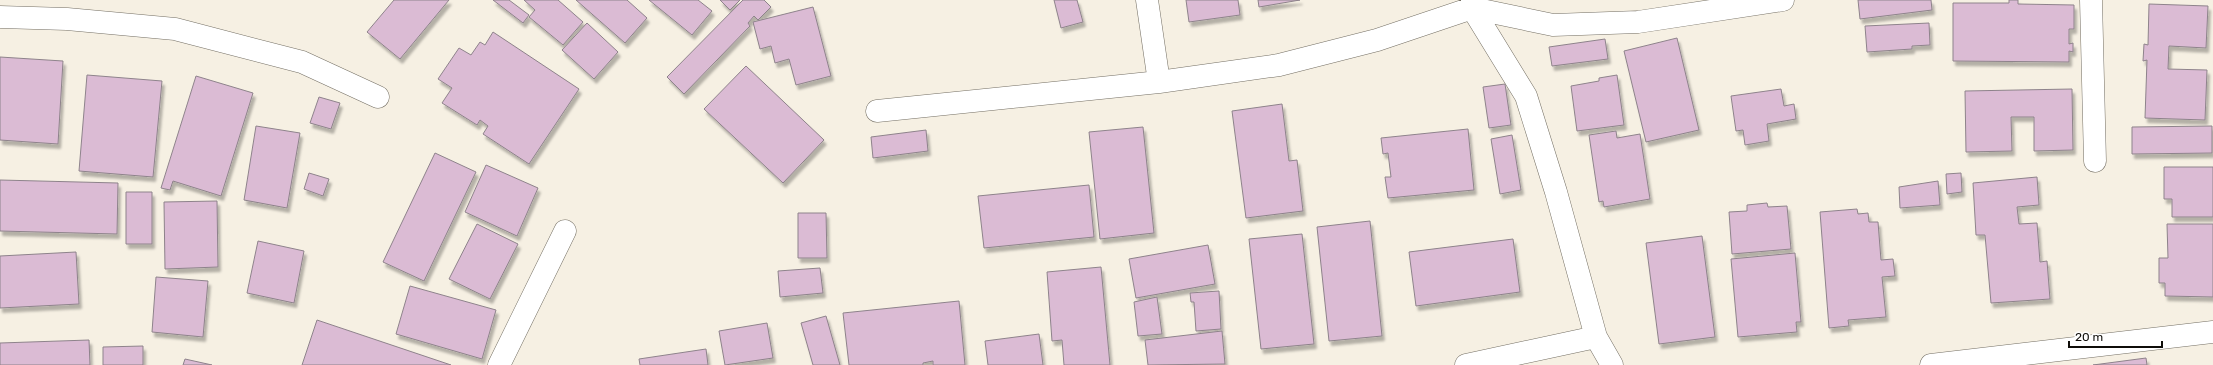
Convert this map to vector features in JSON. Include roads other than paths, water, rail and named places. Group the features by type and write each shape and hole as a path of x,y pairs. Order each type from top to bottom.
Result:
{"street":[{"path":"1147,0 1159,82"},
{"path":"877,111 1159,82 1279,65 1377,40 1472,4 1553,25 1638,22 1783,0"},
{"path":"2091,0 2095,161"},
{"path":"1472,4 1526,96 1556,192 1596,337 1612,365"},
{"path":"0,17 68,19 175,29 302,62 378,97"},
{"path":"499,365 565,231"},
{"path":"1931,365 2213,332"},
{"path":"1466,365 1596,337"}]}
